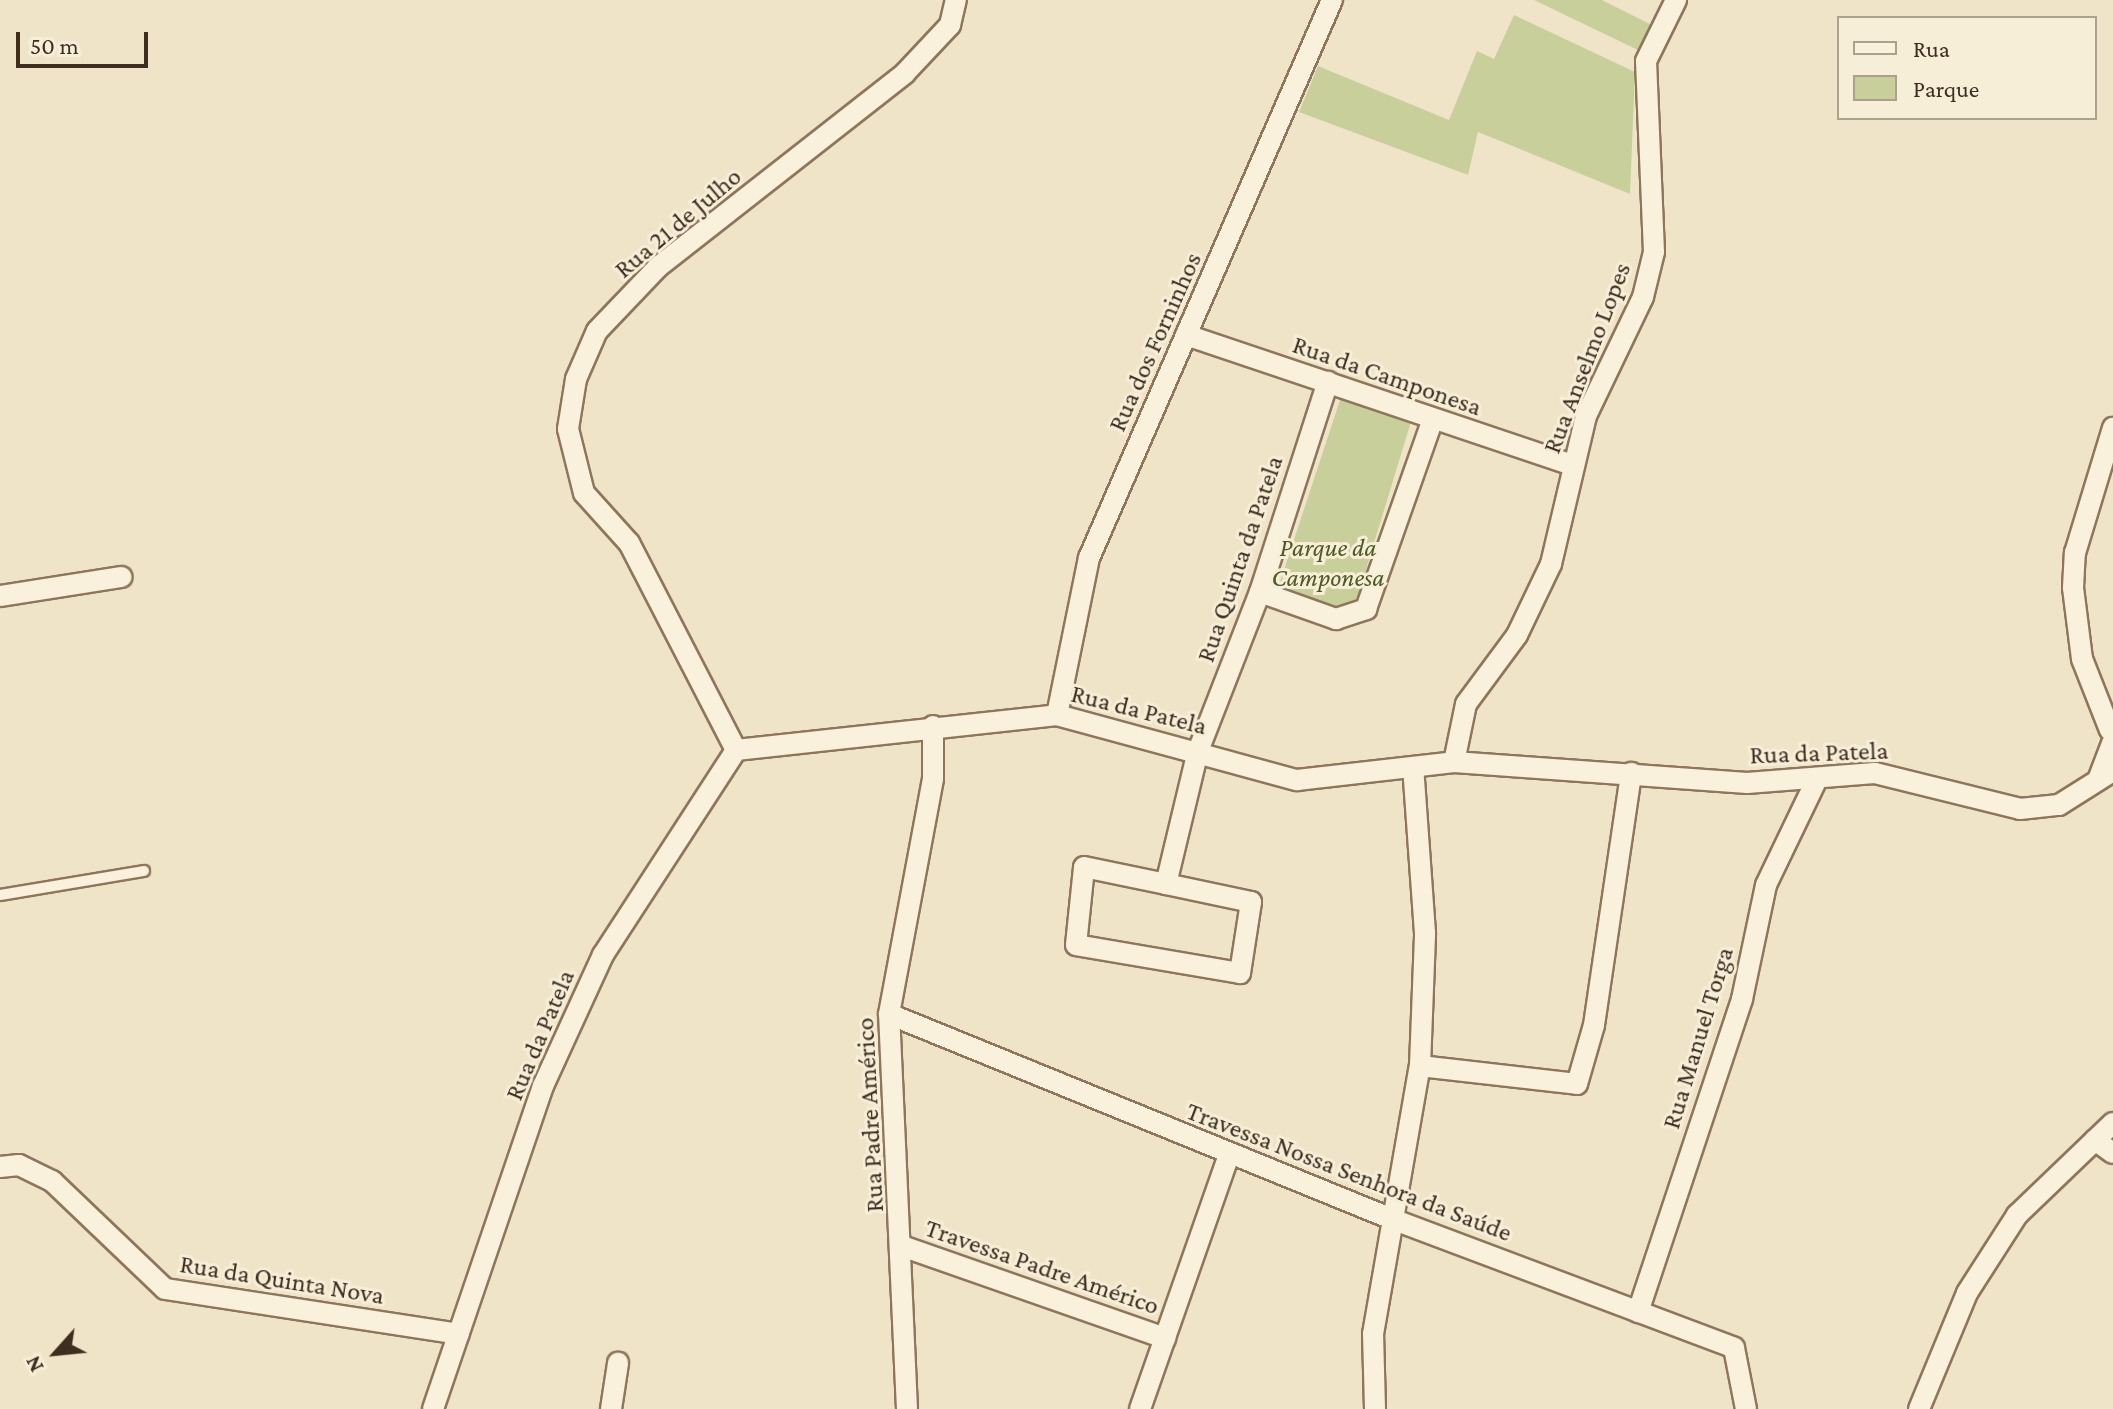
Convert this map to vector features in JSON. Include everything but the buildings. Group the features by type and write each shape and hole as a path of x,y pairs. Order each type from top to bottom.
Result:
{"street":[{"name":"Rua 21 de Julho","path":"736,750 629,543 584,493 568,429 576,379 597,331 658,267 905,73 950,25 956,0"},
{"name":"Rua dos Forninhos","path":"1057,715 1089,558 1332,0"},
{"name":"Rua Anselmo Lopes","path":"1454,762 1466,704 1517,635 1551,564 1586,416 1643,297 1654,252 1646,61 1676,0"},
{"name":"Rua da Camponesa","path":"1186,335 1572,465"},
{"name":"Rua Quinta da Patela","path":"1166,884 1198,751 1260,592 1328,382"},
{"path":"1260,592 1336,619 1366,609 1433,419"},
{"path":"2112,735 2091,689 2076,626 2075,553 2113,428"},
{"path":"0,596 122,577"},
{"path":"2091,689 2113,701"},
{"name":"Rua da Patela","path":"433,1409 543,1086 603,955 736,750 933,726 1057,715 1297,780 1454,762 1815,783 1875,773 2020,809 2059,805 2106,775 2112,735"},
{"name":"Rua Padre Américo","path":"907,1409 902,1246 889,1014 933,778 933,726"},
{"path":"1375,1409 1373,1334 1397,1221 1420,1066 1425,933 1413,767"},
{"path":"1420,1066 1577,1084 1594,1025 1631,773"},
{"name":"Rua Manuel Torga","path":"1638,1312 1742,999 1766,885 1815,783"},
{"path":"1084,867 1166,884 1251,902 1240,973 1076,945 1084,867"},
{"name":"Travessa Nossa Senhora da Saúde","path":"889,1014 1229,1155 1734,1348 1746,1409"},
{"path":"1919,1409 1967,1293 2017,1215 2113,1123"},
{"path":"2095,1140 2113,1153"},
{"path":"1140,1409 1229,1155"},
{"name":"Rua da Quinta Nova","path":"0,1167 19,1165 52,1181 165,1289 459,1334"},
{"name":"Travessa Padre Américo","path":"902,1246 1165,1338"},
{"path":"611,1409 618,1363"}],"lane":[{"path":"0,895 144,871"}],"green space":[{"path":"1534,0 1602,0 1654,26 1642,52"},
{"path":"1514,15 1635,72 1630,194 1478,132 1468,175 1299,112 1318,66 1449,120 1477,51 1494,59"},
{"name":"Parque da Camponesa","path":"1344,388 1414,412 1356,602 1342,610 1279,585"}]}
